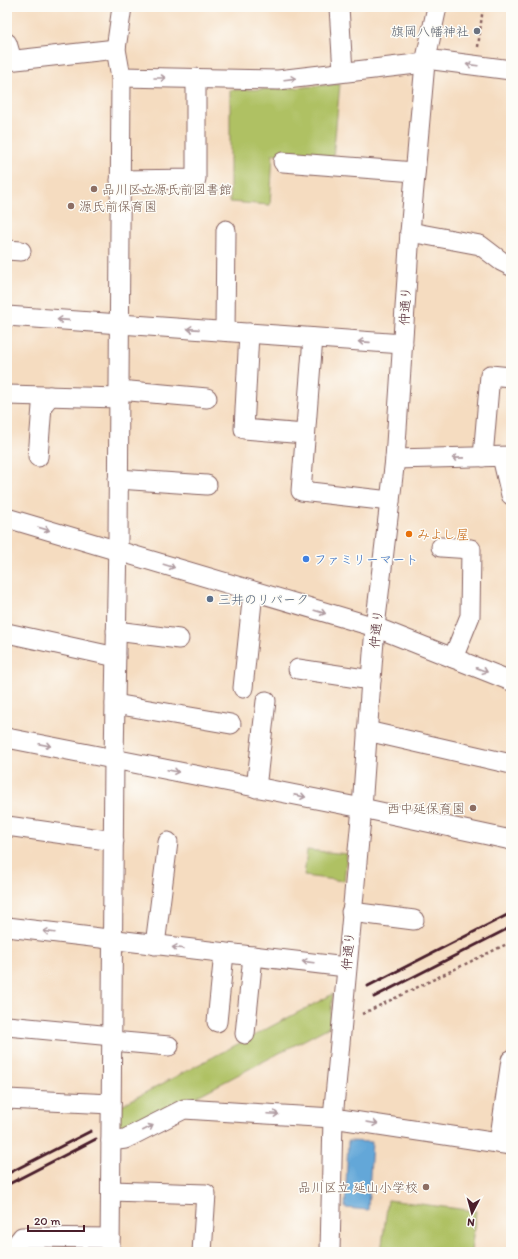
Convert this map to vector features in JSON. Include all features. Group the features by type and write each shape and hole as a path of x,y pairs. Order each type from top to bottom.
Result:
{"street":[{"path":"12,1248 22,1237 110,1245 121,77 116,49 122,7"},
{"path":"339,7 344,72"},
{"name":"仲通り","path":"330,1252 333,1118 362,808 370,680 395,459 410,232 425,61 437,7"},
{"path":"9,54 116,49"},
{"path":"121,77 278,80 425,61 511,70"},
{"path":"120,180 196,180 196,78"},
{"path":"283,162 415,172"},
{"path":"224,331 226,230"},
{"path":"410,232 480,245 501,261 511,266"},
{"path":"7,316 403,344"},
{"path":"250,333 244,429 306,434"},
{"path":"313,338 301,490 390,500"},
{"path":"483,457 490,375 511,377"},
{"path":"7,394 50,396 119,394 207,398"},
{"path":"38,457 42,406 50,396"},
{"path":"395,459 507,456 511,496"},
{"path":"118,479 207,485"},
{"path":"7,518 375,628 511,681"},
{"path":"442,547 471,549 470,616 453,658"},
{"path":"243,688 254,592"},
{"path":"116,631 179,639"},
{"path":"7,633 116,657"},
{"path":"298,670 370,680"},
{"path":"256,788 266,701"},
{"path":"115,704 232,724"},
{"path":"367,731 511,764"},
{"path":"7,738 362,808 511,840"},
{"path":"7,826 114,841"},
{"path":"155,945 168,842"},
{"path":"352,912 414,920"},
{"path":"7,927 346,967"},
{"path":"217,1022 224,953"},
{"path":"245,1034 253,956"},
{"path":"7,1026 169,1046"},
{"path":"112,1141 125,1139 184,1109 333,1118 505,1144 511,1060"},
{"path":"7,1098 111,1104"},
{"path":"111,1191 206,1194 202,1252"}],"path":[{"path":"475,66 484,7"},
{"path":"342,1024 511,942"}],"green space":[{"path":"340,84 333,158 273,154 270,205 230,202 230,90 280,89"},
{"path":"307,850 347,854 344,881 304,876"},
{"path":"333,994 329,1027 125,1134 116,1126 116,1108"},
{"path":"388,1200 476,1211 471,1252 381,1252"}],"water":[{"path":"348,1141 372,1142 368,1210 345,1208"}],"railway":[{"path":"368,986 511,913"},
{"path":"374,997 511,927"},
{"path":"7,1174 91,1131"},
{"path":"7,1185 96,1139"}],"place":[{"name":"旗岡八幡神社","path":"477,31"},
{"name":"品川区立源氏前図書館","path":"94,189"},
{"name":"源氏前保育園","path":"71,206"},
{"name":"みよし屋","path":"409,534"},
{"name":"ファミリーマート","path":"306,559"},
{"name":"三井のリパーク","path":"210,599"},
{"name":"西中延保育園","path":"473,808"},
{"name":"品川区立 延山小学校","path":"426,1187"}]}
